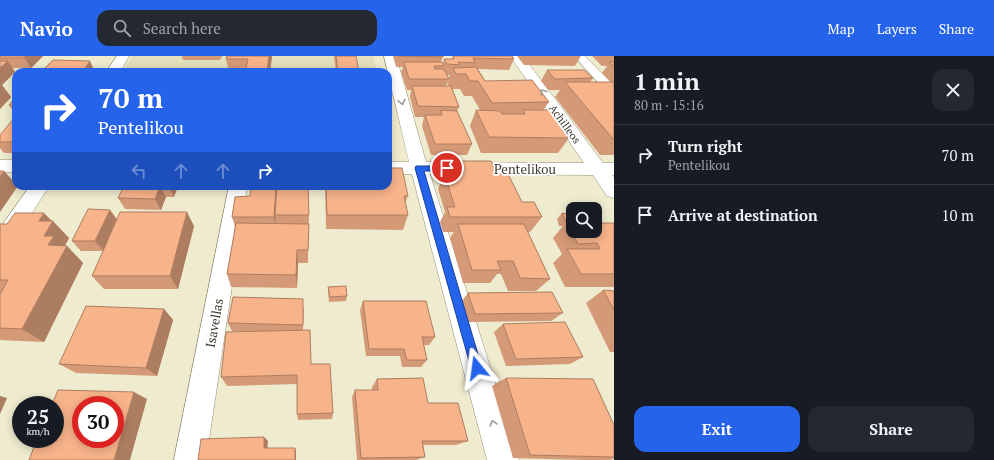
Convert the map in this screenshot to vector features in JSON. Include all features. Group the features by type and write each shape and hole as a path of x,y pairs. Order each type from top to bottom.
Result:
{"street":[{"path":"116,68 123,56"},
{"path":"390,56 419,168 504,460"},
{"name":"Achilleos","path":"516,56 606,169 614,191"},
{"path":"579,56 614,93"},
{"path":"0,166 12,166"},
{"name":"Pentelikou","path":"392,168 606,169"},
{"path":"0,245 37,190"},
{"name":"Isavellas","path":"190,460 237,190"}],"shaded area":[{"path":"132,56 373,56 376,68 124,68"}],"building":[{"path":"0,56 26,56 24,58 0,58"},
{"path":"227,56 269,56 268,68 246,68 248,59 226,59"},
{"path":"336,56 356,56 358,68 338,68"},
{"path":"398,56 443,56 443,57"},
{"path":"453,56 512,56 514,59 473,58 475,63 458,62 460,65 447,64 444,59 454,59"},
{"path":"53,60 90,61 85,68 45,68"},
{"path":"0,61 8,61 0,68"},
{"path":"404,62 442,62 444,66 434,66 435,69 444,69 449,79 409,79"},
{"path":"609,62 614,62 614,67"},
{"path":"476,67 485,81 532,80 549,102 492,103 478,81 470,81 466,74 456,74 453,68"},
{"path":"547,70 584,70 593,78 555,79"},
{"path":"565,82 614,82 614,139 613,139"},
{"path":"412,86 451,86 459,107 418,106"},
{"path":"441,110 457,111 472,144 435,144 425,115 442,115"},
{"path":"476,110 500,111 502,114 525,114 523,110 550,110 569,138 489,137"},
{"path":"12,121 12,142 0,142 0,135"},
{"path":"450,161 491,161 497,174 508,174 522,202 534,202 542,217 450,217 447,207 455,207 444,174 455,174"},
{"path":"392,168 402,168 408,196 404,196 408,215 327,215 326,190 392,190"},
{"path":"0,171 4,171 0,177"},
{"path":"122,190 158,190 155,199 118,198"},
{"path":"251,190 276,190 274,217 232,217 235,197 250,196"},
{"path":"277,190 308,190 309,215 275,215"},
{"path":"88,209 110,210 95,241 72,241"},
{"path":"120,212 187,212 170,276 92,276"},
{"path":"15,213 44,213 39,221 53,221 44,236 54,236 48,245 67,246 22,329 0,328 0,294 8,280 0,280 0,224 7,224"},
{"path":"562,213 566,214 565,220"},
{"path":"236,223 309,224 308,250 297,250 296,275 227,274"},
{"path":"602,223 614,223 614,274 581,274 567,249 600,249 597,243 578,244 575,238 602,238"},
{"path":"458,224 524,224 550,279 520,278 513,261 497,261 501,270 472,270"},
{"path":"346,286 347,296 330,297 328,287"},
{"path":"603,290 614,291 614,310"},
{"path":"552,292 563,313 475,314 468,293"},
{"path":"233,297 303,299 303,325 228,323"},
{"path":"363,301 426,301 435,337 422,337 427,360 407,360 404,349 369,349"},
{"path":"86,306 164,309 146,368 59,364"},
{"path":"565,322 583,357 516,359 503,324"},
{"path":"310,330 311,364 330,364 333,413 297,414 297,375 221,377 226,332"},
{"path":"423,378 428,403 458,403 468,441 422,441 425,457 361,458 355,390 378,390 377,379"},
{"path":"506,378 593,379 614,425 614,457 530,455"},
{"path":"58,390 134,392 124,426 124,396 72,396 72,448 118,448 114,460 29,460 34,448 64,448 64,396 56,396"},
{"path":"264,437 264,448 295,448 295,460 198,460 201,439"}],"route":[{"path":"447,168 419,168 477,368"}]}
